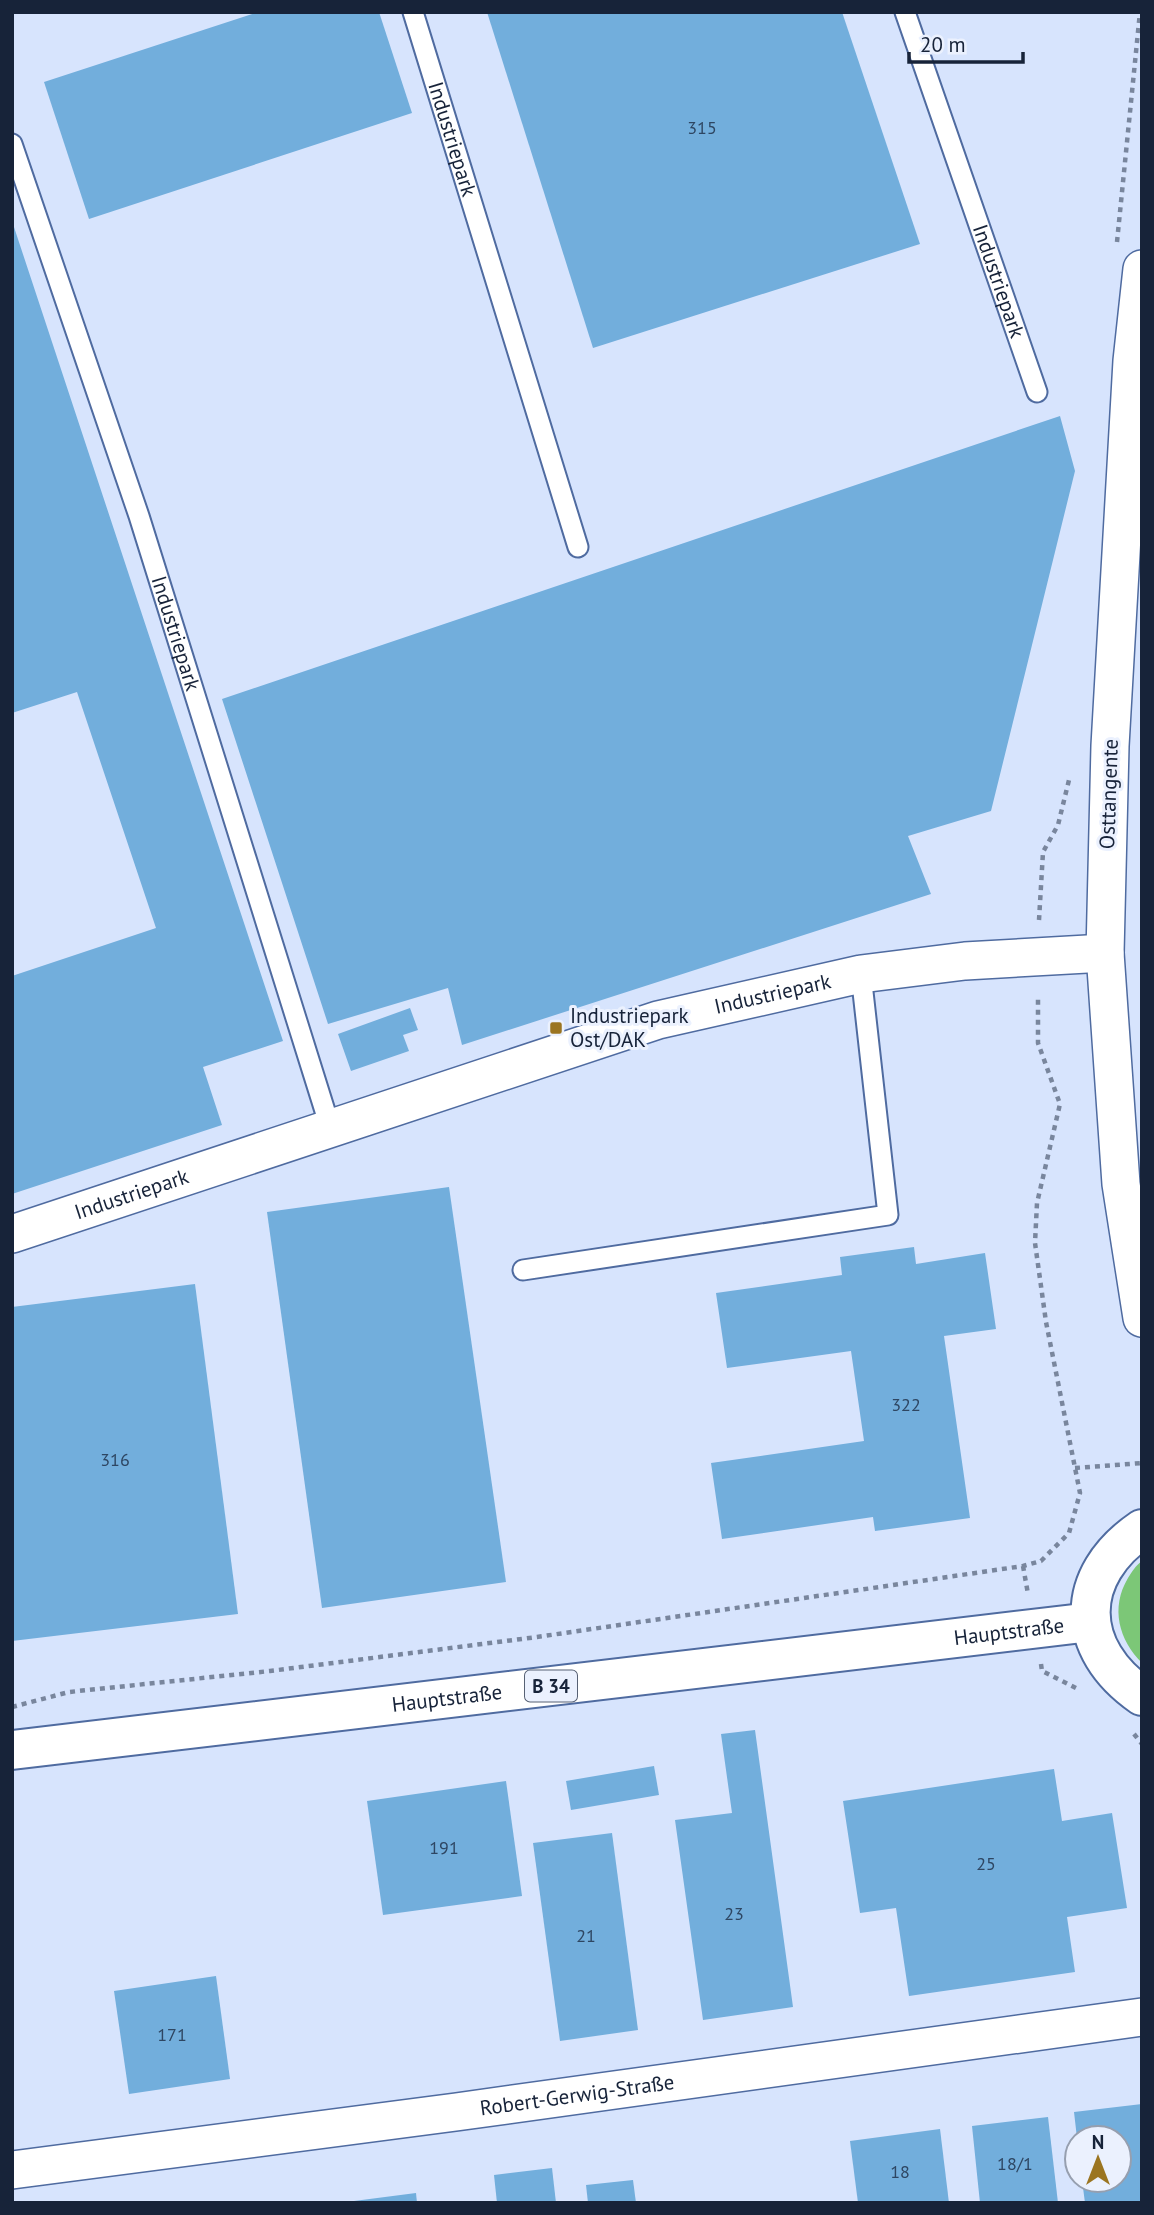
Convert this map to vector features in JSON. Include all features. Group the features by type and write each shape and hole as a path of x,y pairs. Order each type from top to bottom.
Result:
{"main road":[{"path":"1142,1529 1120,1544 1102,1566 1092,1593 1091,1622 1099,1652 1116,1678 1142,1696"},
{"name":"Hauptstraße","path":"12,1751 1091,1622"}],"street":[{"name":"Osttangente","path":"1142,269 1132,361 1110,746 1105,953 1121,1184 1142,1318"},
{"name":"Industriepark","path":"12,1234 658,1020 861,974 965,961 1105,953"},
{"name":"Robert-Gerwig-Straße","path":"12,2170 1142,2017"}],"lane":[{"name":"Industriepark","path":"413,12 579,547"},
{"name":"Industriepark","path":"905,12 1037,392"},
{"name":"Industriepark","path":"12,145 139,516 330,1127"},
{"path":"523,1270 888,1214 861,974"}],"path":[{"path":"12,1707 69,1692 270,1671 537,1637 1023,1566 1041,1561 1069,1533 1080,1493 1075,1468 1142,1464"}],"green space":[{"path":"1142,1561 1142,1663 1123,1634 1118,1612 1122,1589 1132,1571"}],"building":[{"path":"258,12 379,12 412,113 89,219 44,82"},
{"path":"487,12 842,12 920,244 593,348"},
{"path":"13,224 283,1041 203,1067 222,1125 12,1194 12,976 156,928 77,692 12,713"},
{"path":"1060,416 1075,471 991,811 908,836 931,894 462,1045 448,988 328,1024 222,699"},
{"path":"410,1008 418,1030 403,1035 409,1051 351,1071 338,1034"},
{"path":"449,1187 506,1582 322,1608 267,1212"},
{"path":"914,1247 916,1264 985,1253 996,1329 944,1336 970,1518 875,1531 873,1517 722,1539 711,1463 864,1441 851,1351 727,1368 716,1293 842,1275 840,1257"},
{"path":"195,1284 238,1614 12,1641 12,1307"},
{"path":"755,1730 793,2007 703,2020 675,1820 732,1813 721,1734"},
{"path":"654,1766 659,1795 571,1810 566,1781"},
{"path":"1054,1769 1062,1821 1112,1813 1127,1908 1067,1917 1075,1972 909,1996 896,1908 860,1913 843,1801"},
{"path":"506,1781 522,1896 383,1915 367,1801"},
{"path":"612,1833 638,2030 560,2041 533,1843"},
{"path":"216,1976 230,2079 129,2094 114,1991"},
{"path":"1142,2104 1142,2203 1085,2203 1084,2194 1133,2194 1133,2124 1075,2124 1074,2112"},
{"path":"1048,2117 1058,2203 980,2203 972,2126"},
{"path":"940,2129 949,2203 858,2203 850,2141"},
{"path":"552,2168 556,2203 497,2203 494,2175"},
{"path":"633,2180 636,2203 588,2203 586,2185"},
{"path":"416,2193 417,2203 354,2203 354,2201"}],"place":[{"name":"Industriepark Ost/DAK","path":"556,1028"}]}
